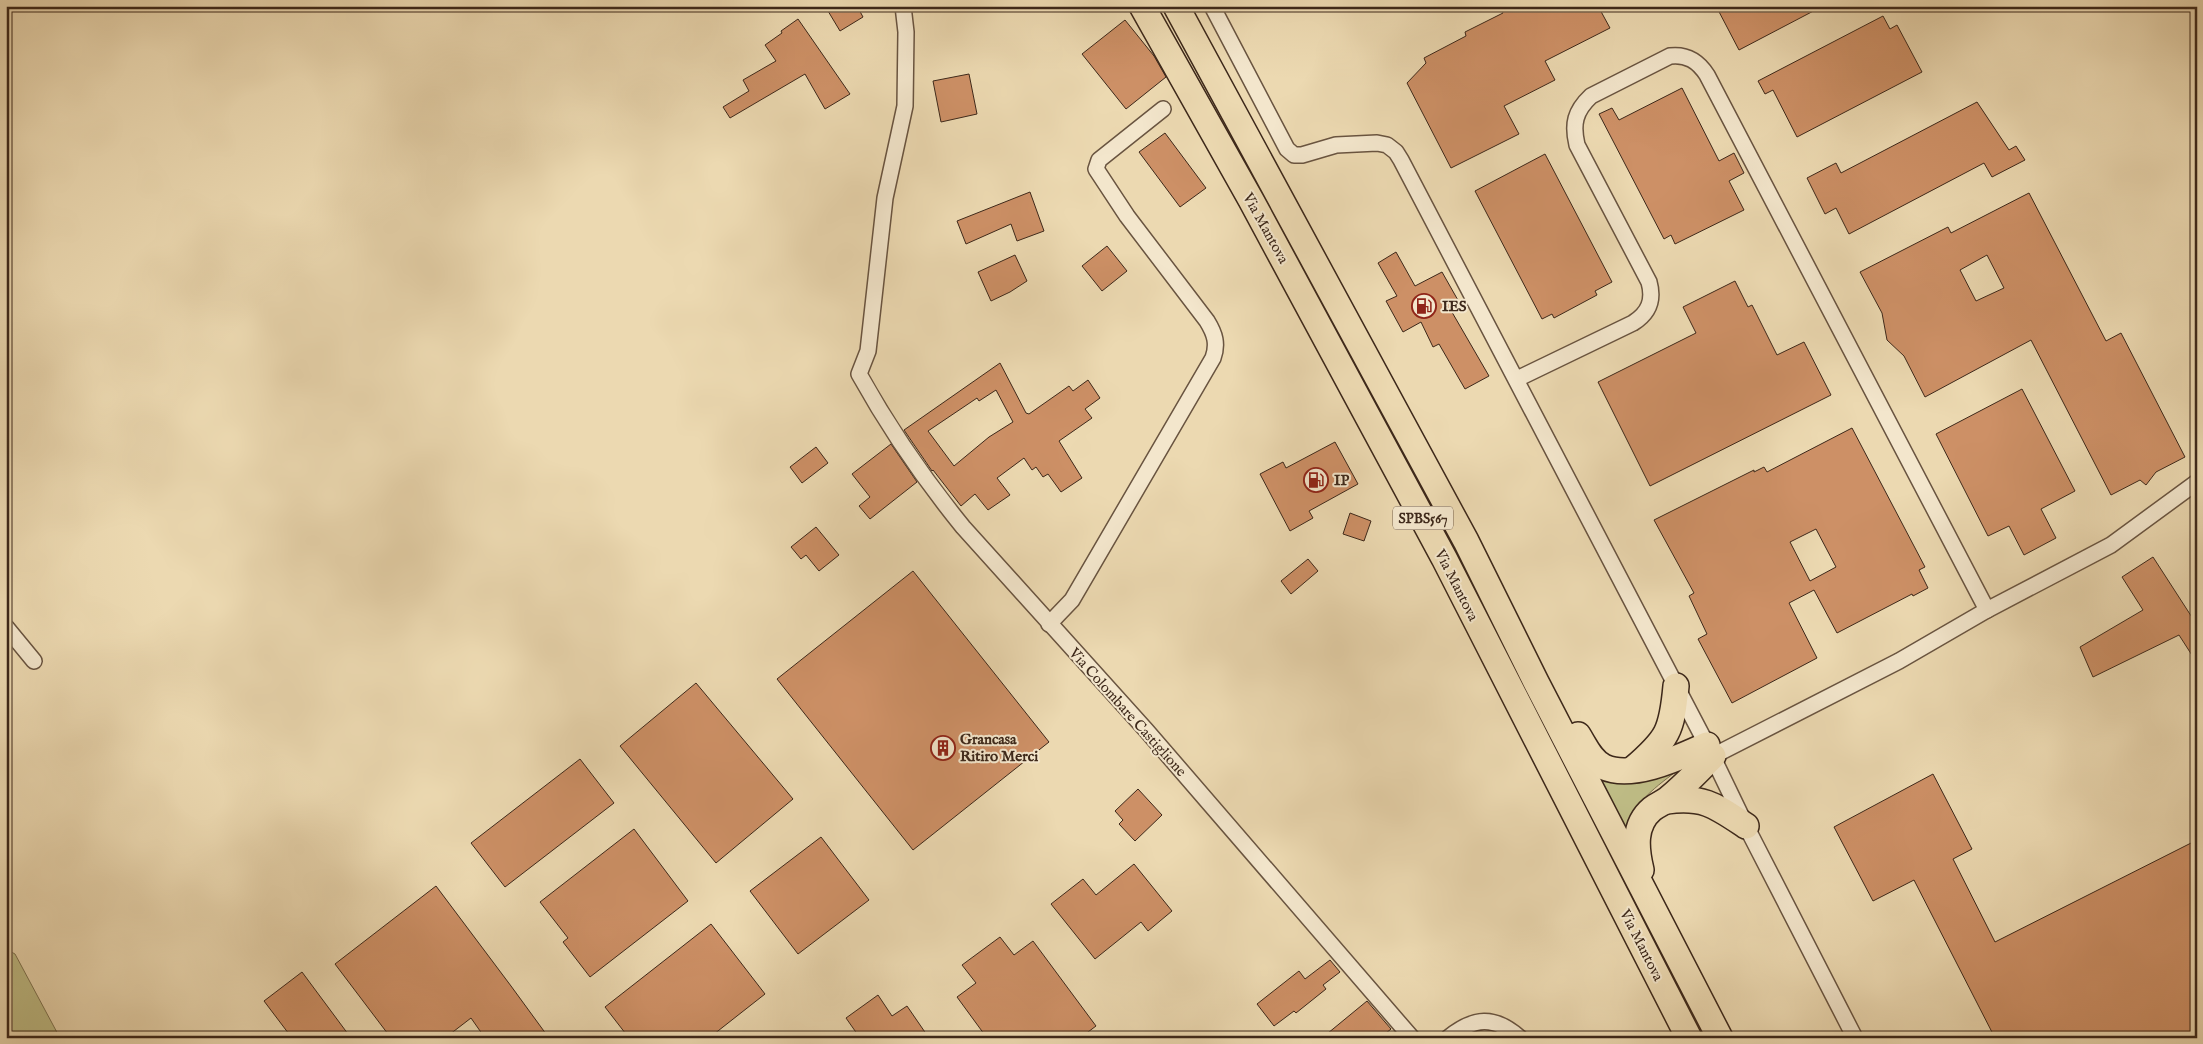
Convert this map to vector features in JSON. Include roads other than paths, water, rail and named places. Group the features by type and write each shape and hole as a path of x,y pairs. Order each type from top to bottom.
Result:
{"highway":[{"name":"Via Mantova","path":"1142,6 1256,209 1444,558 1689,1038"},
{"name":"Via Mantova","path":"1176,6 1466,541 1536,682 1720,1038"},
{"path":"1536,682 1554,695 1590,755 1603,766 1617,770 1646,768 1710,751"},
{"path":"1633,769 1653,751 1668,732 1674,712 1676,686"},
{"path":"1667,801 1710,751"},
{"path":"1646,892 1637,852 1638,831 1642,821 1652,809 1667,801 1688,798 1714,804 1746,826"}],"street":[{"name":"Via Colombare Castiglione","path":"903,6 906,32 905,106 885,198 868,350 859,374 878,407 937,495 1049,624 1146,730 1412,1038"},
{"path":"1212,6 1287,148 1294,155 1302,155 1336,145 1358,142 1387,145 1396,152 1710,751 1746,826 1855,1038"},
{"path":"1517,380 1633,324 1643,317 1650,304 1652,292 1649,282 1577,144 1574,133 1574,120 1580,106 1591,96 1670,56 1681,55 1691,59 1701,66 1707,75 1988,610"},
{"path":"1049,624 1072,600 1213,358 1217,348 1214,332 1208,321 1127,216 1096,169 1099,160 1163,109"},
{"path":"1710,751 1899,661 1988,610 2111,545 2197,482"},
{"path":"6,627 34,661"},
{"path":"1448,1038 1464,1026 1478,1022 1497,1023 1511,1030 1520,1038"}],"place":[{"name":"IES","path":"1424,306"},
{"name":"IP","path":"1316,480"},
{"name":"Grancasa Ritiro Merci","path":"943,748"}]}
